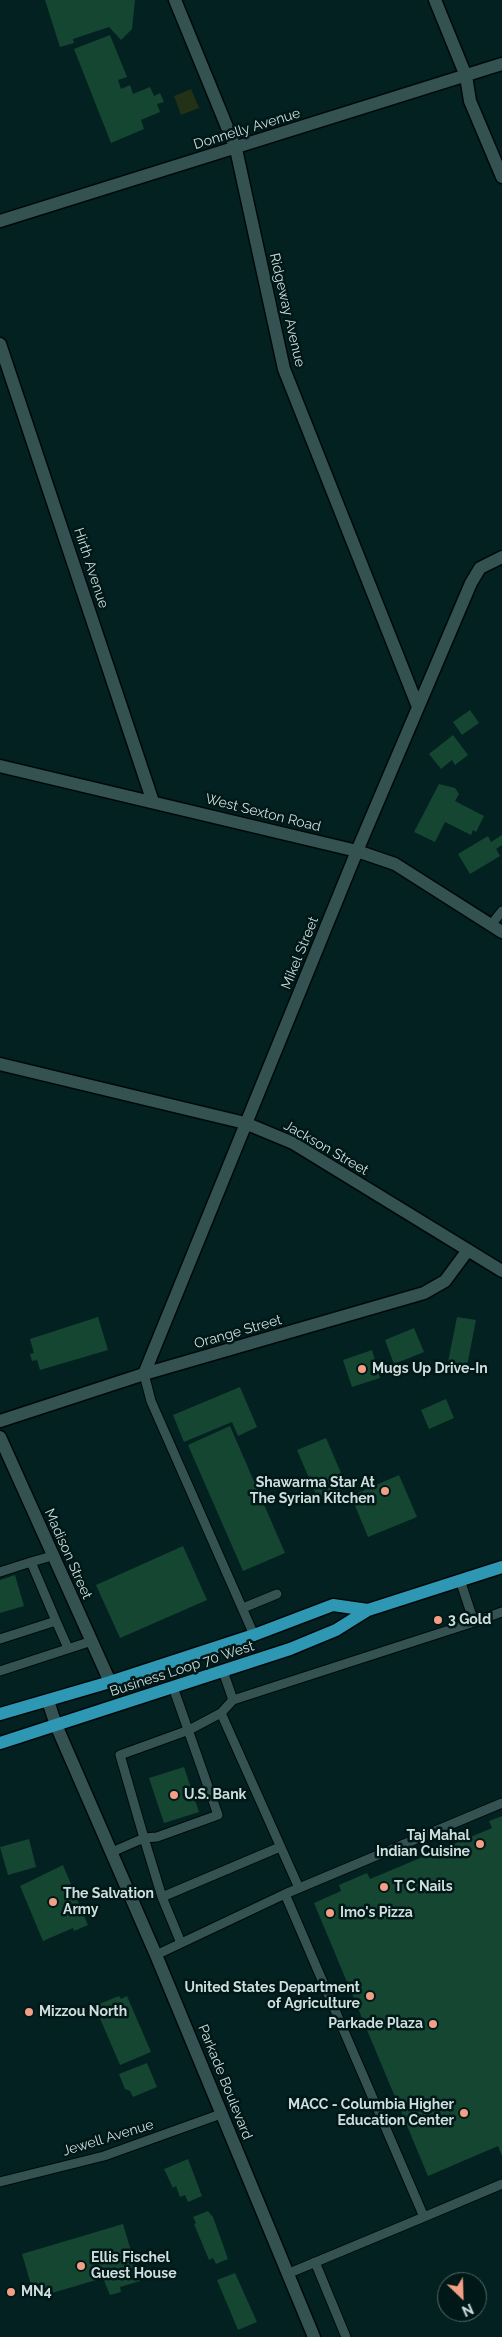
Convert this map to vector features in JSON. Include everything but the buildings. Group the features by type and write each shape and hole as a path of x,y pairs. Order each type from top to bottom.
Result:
{"main road":[{"name":"Business Loop 70 West","path":"0,1743 290,1649 336,1630 368,1610 502,1567"},
{"name":"Business Loop 70 West","path":"0,1714 110,1682 254,1635 334,1605 368,1610"}],"street":[{"name":"Ridgeway Avenue","path":"175,0 236,149 284,369 418,707"},
{"path":"435,0 466,76 470,101 502,177"},
{"name":"Donnelly Avenue","path":"0,221 236,149 502,64"},
{"name":"Hirth Avenue","path":"0,344 153,802"},
{"name":"Mikel Street","path":"144,1374 358,851 471,583 480,568 502,557"},
{"name":"West Sexton Road","path":"0,766 358,851 395,864 502,932"},
{"name":"Jackson Street","path":"0,1064 246,1123 292,1142 502,1271"},
{"name":"Orange Street","path":"0,1421 144,1374 424,1293 445,1281 468,1250"},
{"name":"Madison Street","path":"0,1437 110,1682"},
{"name":"Parkade Boulevard","path":"48,1701 56,1726 156,1955 314,2337"}],"lane":[{"path":"491,925 502,911"},
{"path":"144,1374 151,1401 254,1635"},
{"path":"0,1572 52,1556"},
{"path":"31,1562 68,1648"},
{"path":"460,1580 474,1622"},
{"path":"243,1608 278,1594"},
{"path":"182,1943 162,1897 120,1755 189,1730 221,1713 233,1700 502,1612"},
{"path":"0,1639 56,1620"},
{"path":"0,1671 92,1642"},
{"path":"223,1671 233,1700"},
{"path":"112,1852 144,1838 157,1837 218,1815 173,1687"},
{"path":"221,1713 299,1888"},
{"path":"156,1955 285,1894 502,1803"},
{"path":"162,1897 280,1847"},
{"path":"285,1894 424,2217"},
{"name":"Jewell Avenue","path":"0,2182 104,2156 221,2114"},
{"path":"287,2274 502,2184"},
{"path":"315,2262 346,2337"}],"green space":[{"path":"191,89 199,108 181,115 174,96"}],"place":[{"name":"Mugs Up Drive-In","path":"362,1369"},
{"name":"Shawarma Star At The Syrian Kitchen","path":"385,1491"},
{"name":"3 Gold","path":"438,1620"},
{"name":"U.S. Bank","path":"174,1795"},
{"name":"Taj Mahal Indian Cuisine","path":"480,1844"},
{"name":"T C Nails","path":"384,1887"},
{"name":"The Salvation Army","path":"53,1902"},
{"name":"Imo's Pizza","path":"330,1913"},
{"name":"United States Department of Agriculture","path":"370,1996"},
{"name":"Mizzou North","path":"29,2012"},
{"name":"Parkade Plaza","path":"433,2024"},
{"name":"MACC - Columbia Higher Education Center","path":"464,2113"},
{"name":"Ellis Fischel Guest House","path":"81,2266"},
{"name":"MN4","path":"11,2292"}]}
